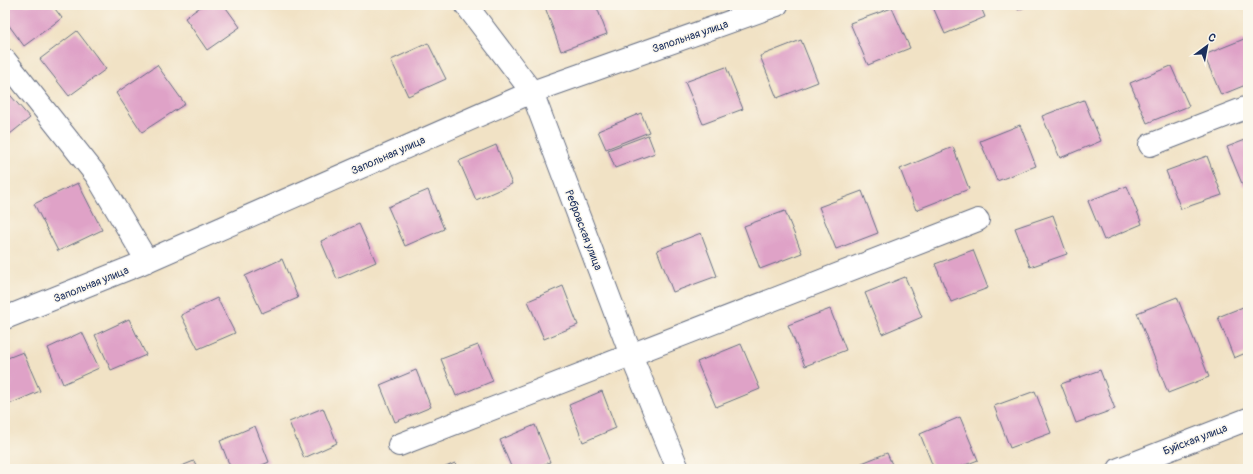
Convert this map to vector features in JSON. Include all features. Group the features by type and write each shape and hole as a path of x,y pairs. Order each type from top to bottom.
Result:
{"street":[{"name":"Ребровская улица","path":"466,5 532,92 631,355 678,469"},
{"name":"Запольная улица","path":"5,318 147,261 532,92 777,5"},
{"path":"5,60 96,175 147,261"},
{"path":"1150,145 1248,107"},
{"path":"399,445 978,220"},
{"name":"Буйская улица","path":"1119,469 1248,418"}],"building":[{"path":"5,5 52,5 62,18 24,46 5,20"},
{"path":"203,5 224,5 240,27 207,50 185,18"},
{"path":"549,5 596,5 607,34 561,51 545,7"},
{"path":"932,5 980,5 985,17 945,34"},
{"path":"1016,5 1030,5 1018,10"},
{"path":"892,8 910,48 868,65 850,23"},
{"path":"77,31 106,69 69,96 40,59"},
{"path":"1244,39 1248,48 1248,84 1221,95 1204,55"},
{"path":"801,40 818,82 777,98 760,56"},
{"path":"428,43 446,79 408,96 391,60"},
{"path":"157,65 185,104 142,132 116,93"},
{"path":"1171,66 1189,106 1147,123 1130,83"},
{"path":"726,67 743,109 703,124 685,82"},
{"path":"5,89 30,118 5,138"},
{"path":"1084,100 1101,141 1060,158 1042,116"},
{"path":"641,113 649,132 606,149 598,131"},
{"path":"1020,125 1036,166 997,181 980,141"},
{"path":"648,135 655,153 615,168 608,150"},
{"path":"1248,139 1248,184 1243,186 1227,147"},
{"path":"496,145 512,184 476,200 459,161"},
{"path":"953,147 969,189 916,210 900,169"},
{"path":"1207,156 1222,195 1181,209 1166,171"},
{"path":"78,183 102,230 58,251 34,204"},
{"path":"1127,186 1142,224 1104,240 1088,201"},
{"path":"428,190 444,229 405,246 388,207"},
{"path":"862,191 878,233 836,249 819,207"},
{"path":"785,211 802,253 760,269 744,226"},
{"path":"1053,215 1067,254 1030,267 1015,228"},
{"path":"359,224 376,262 337,279 321,241"},
{"path":"701,233 717,276 673,292 657,250"},
{"path":"973,250 988,288 951,302 935,264"},
{"path":"282,259 298,298 262,313 245,276"},
{"path":"905,277 922,317 882,334 865,293"},
{"path":"563,286 578,325 544,339 528,301"},
{"path":"1177,297 1209,377 1168,393 1137,313"},
{"path":"217,298 235,333 198,349 181,315"},
{"path":"1248,305 1248,352 1234,358 1218,317"},
{"path":"830,309 846,350 805,366 788,325"},
{"path":"129,319 146,355 111,370 95,335"},
{"path":"82,332 99,368 63,384 48,348"},
{"path":"741,344 760,389 716,407 697,362"},
{"path":"478,345 493,381 456,396 441,359"},
{"path":"23,352 40,391 5,406 5,359"},
{"path":"416,370 431,407 395,422 380,385"},
{"path":"1100,370 1115,409 1076,423 1061,384"},
{"path":"602,391 616,428 583,442 569,405"},
{"path":"1035,391 1051,433 1010,448 994,406"},
{"path":"323,408 337,443 304,458 289,422"},
{"path":"960,417 978,460 955,469 934,469 920,434"},
{"path":"535,425 550,462 534,469 512,469 500,440"},
{"path":"255,426 269,462 253,469 231,469 220,441"},
{"path":"887,453 894,469 847,469"},
{"path":"194,461 198,469 174,469"},
{"path":"455,463 457,469 441,469"}]}
